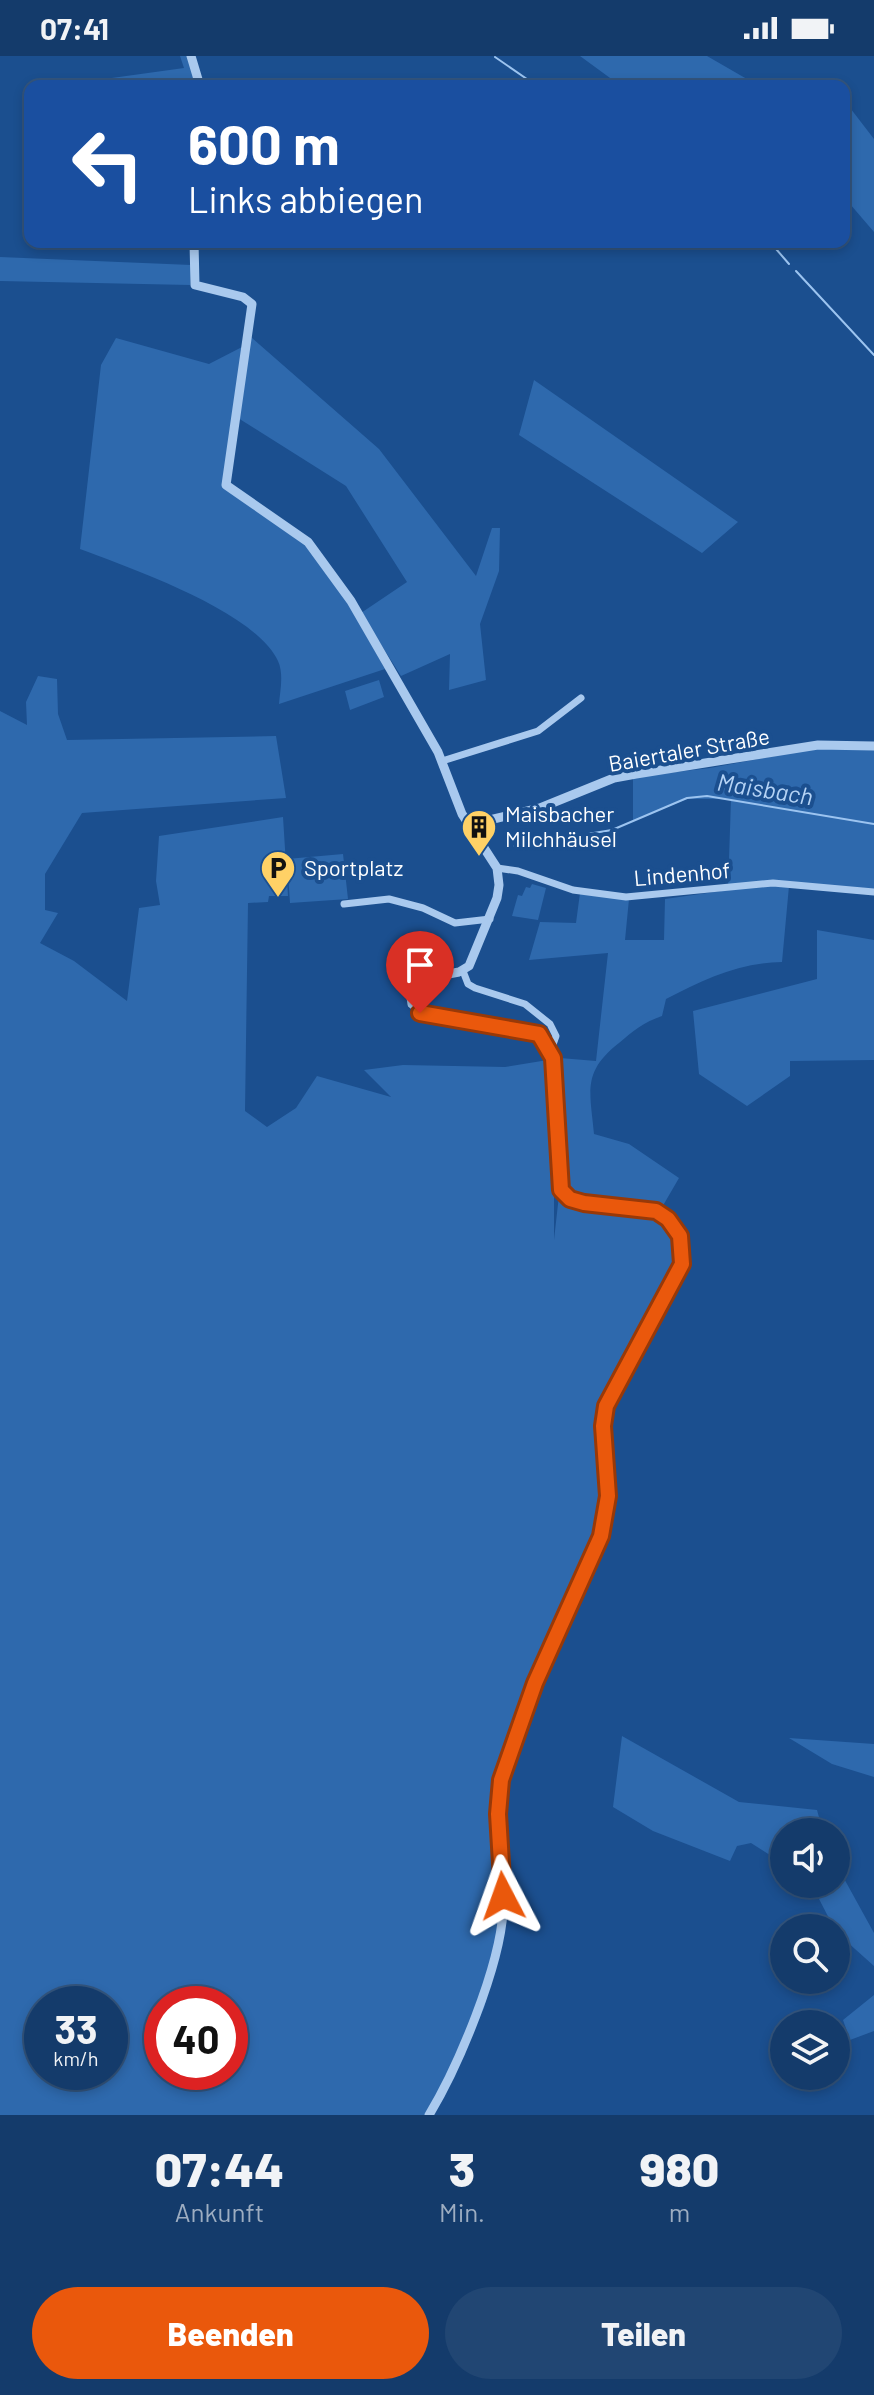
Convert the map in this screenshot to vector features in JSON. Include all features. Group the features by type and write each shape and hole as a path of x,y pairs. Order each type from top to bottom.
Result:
{"street":[{"path":"191,56 198,80"},
{"path":"194,248 195,285 243,297 252,304 224,482 227,488 308,542 351,601 442,761 468,825 497,868 499,885 490,919 472,962 463,971 417,980 410,994 415,1009 429,1017 533,1031 552,1054"},
{"path":"442,761 538,731 581,698"},
{"name":"Baiertaler Straße","path":"468,825 540,808 625,776 818,745 874,746"},
{"name":"Lindenhof","path":"497,868 518,871 573,890 626,897 773,883 874,892"},
{"path":"344,904 389,899 423,908 455,923 490,919"},
{"path":"429,2115 468,2037 499,1933 503,1913 498,1814 501,1780 535,1683 601,1536 608,1496 603,1426 606,1406 682,1264 680,1236 668,1219 656,1211 584,1203 570,1199 561,1190 552,1054 556,1036 539,1012 475,988 468,984 463,971"}],"shaded area":[{"path":"180,56 188,56 195,80 97,80 184,68"},
{"path":"580,56 707,56 749,80 613,80"},
{"path":"850,108 874,139 874,232 850,204"},
{"path":"0,257 191,265 190,285 0,281"},
{"path":"251,337 379,449 476,576 492,528 500,528 499,571 480,624 486,680 449,690 450,654 401,676 361,613 407,582 346,486 238,418"},
{"path":"116,338 209,364 242,347 223,487 309,547 349,605 385,669 279,704 281,677 278,661 265,643 244,625 189,593 80,549 101,365"},
{"path":"534,380 738,522 702,553 519,435"},
{"path":"38,676 57,679 58,714 67,740 276,736 286,798 82,813 45,874 45,910 58,913 40,943 74,961 127,1001 139,908 160,905 156,881 159,836 283,817 288,896 269,896 268,902 248,903 245,1111 267,1127 296,1108 317,1076 391,1097 364,1070 403,1065 505,1067 560,1058 596,1061 608,953 529,960 540,922 576,923 580,893 629,899 625,940 664,940 665,899 728,890 731,799 687,799 633,821 633,777 710,768 822,747 874,750 874,893 789,886 782,962 751,965 722,973 666,999 662,1016 644,1024 607,1053 594,1073 590,1094 594,1134 629,1144 679,1178 661,1209 675,1220 684,1233 687,1256 685,1265 611,1401 606,1448 612,1495 605,1542 530,1706 504,1786 508,1916 484,2008 446,2091 431,2115 0,2115 0,711 27,725 26,702","holes":["554,1186 568,1191 572,1204 559,1195 554,1240"]},
{"path":"379,680 384,697 350,710 345,691"},
{"path":"343,854 348,899 290,903 287,859"},
{"path":"532,884 546,888 538,920 512,916 518,895 522,896 526,887 530,888"},
{"path":"817,930 874,940 874,1060 790,1061 790,1076 747,1106 699,1074 693,1011 817,979"},
{"path":"622,1736 739,1802 817,1810 819,1818 770,1818 770,1855 751,1843 737,1846 730,1861 653,1831 613,1807"},
{"path":"789,1738 874,1744 874,1777 832,1764"},
{"path":"850,1889 874,1933 874,1966 850,1945 850,1914 827,1914 819,1898 850,1898"},
{"path":"874,1995 874,2031 850,2040 850,2014"}],"waterway":[{"path":"495,57 528,80"},
{"path":"775,248 789,264"},
{"path":"796,271 874,355"},
{"name":"Maisbach","path":"514,846 612,830 687,798 707,796 874,824"}],"place":[{"name":"Maisbacher Milchhäusel","path":"479,858"},
{"name":"Sportplatz","path":"278,899"}],"route":[{"path":"420,1013 539,1034 553,1058 559,1113 557,1168 561,1190 570,1199 584,1203 656,1211 675,1227 683,1247 682,1264 608,1398 603,1426 608,1496 601,1536 535,1683 501,1780 498,1814 503,1896"}]}
